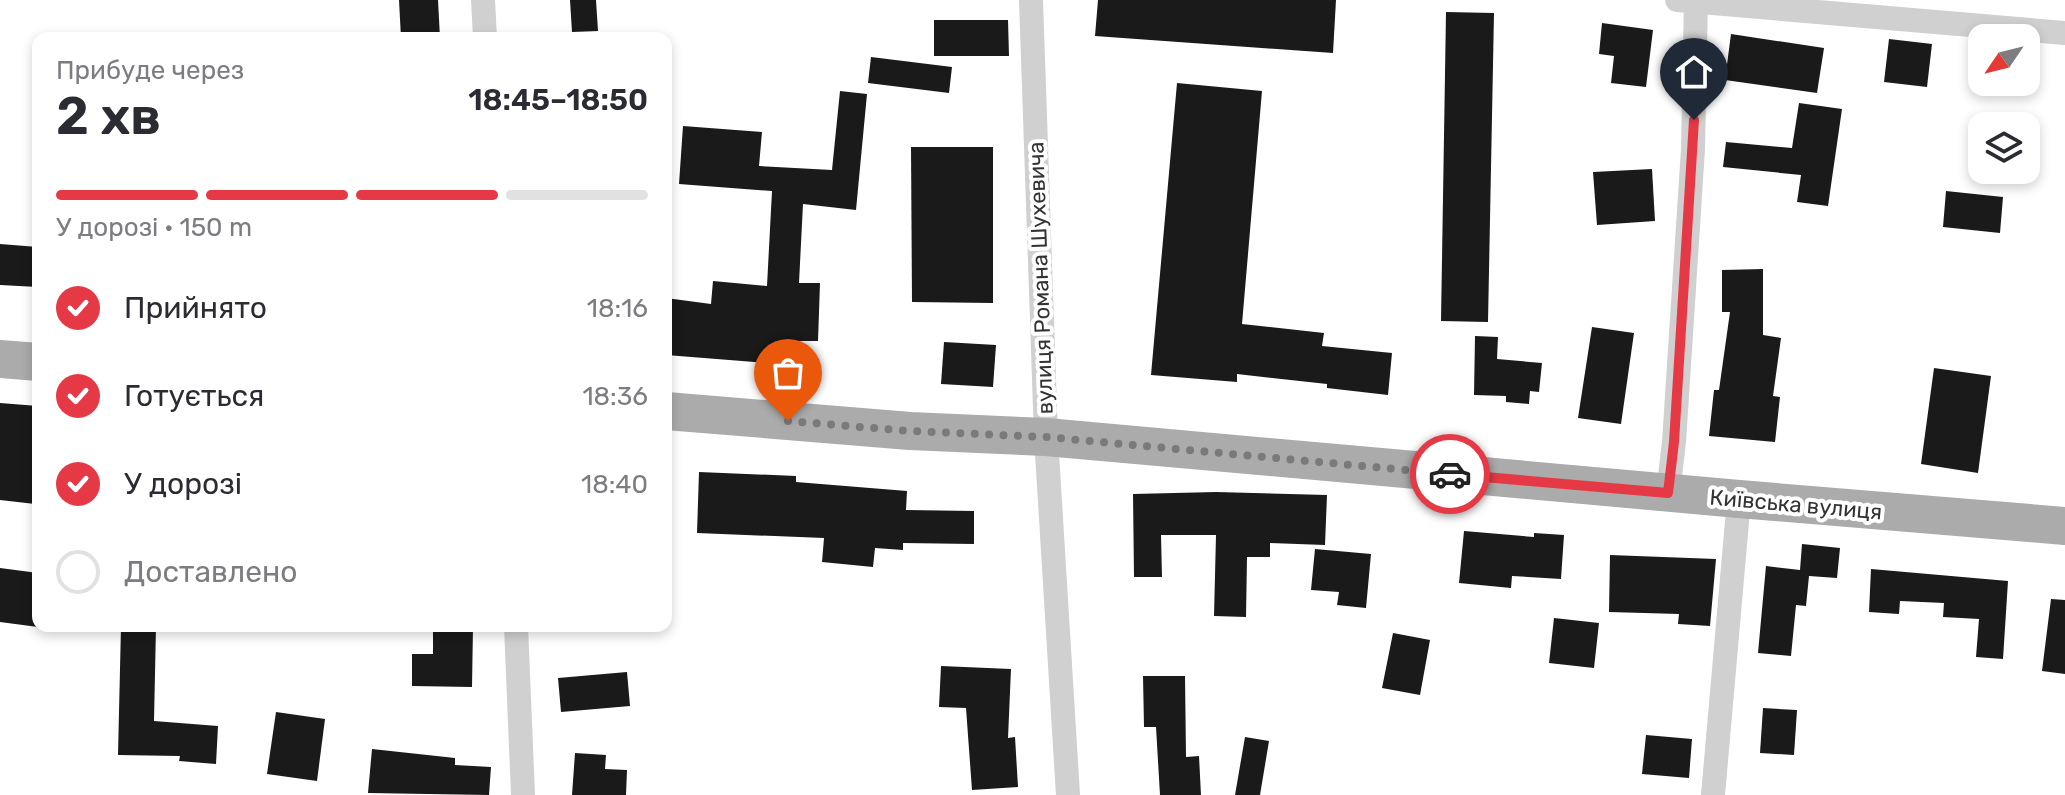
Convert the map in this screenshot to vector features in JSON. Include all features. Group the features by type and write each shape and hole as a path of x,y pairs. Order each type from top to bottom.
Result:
{"main road":[{"path":"0,359 32,362"},
{"name":"Київська вулиця","path":"672,411 910,431 1046,437 2065,526"}],"street":[{"path":"483,0 485,32"},
{"name":"вулиця Романа Шухевича","path":"1031,0 1046,437 1068,795"},
{"path":"1668,493 1693,149 1690,1 2065,33"},
{"path":"1713,795 1739,499"},
{"path":"516,632 523,795"}],"building":[{"path":"399,0 438,0 440,32 401,32"},
{"path":"570,0 596,0 598,31 572,32"},
{"path":"1098,0 1336,0 1333,53 1095,36"},
{"path":"1446,12 1494,13 1488,322 1441,321"},
{"path":"934,20 1008,20 1009,56 934,56"},
{"path":"1602,23 1653,30 1646,87 1611,83 1614,56 1599,54"},
{"path":"1731,34 1824,48 1817,93 1725,80"},
{"path":"1889,39 1932,44 1927,87 1884,82"},
{"path":"871,57 952,67 949,93 868,83"},
{"path":"1177,83 1262,91 1242,324 1324,333 1322,346 1392,353 1388,395 1327,388 1327,384 1237,374 1237,382 1151,375"},
{"path":"840,91 867,94 856,210 803,204 799,283 820,283 818,341 781,341 779,364 672,355 672,299 711,304 713,281 767,286 772,191 679,184 683,126 762,132 759,166 832,170"},
{"path":"1799,103 1842,109 1828,206 1797,202 1801,175 1723,167 1726,142 1792,148"},
{"path":"911,147 993,147 993,303 912,302"},
{"path":"1652,169 1655,221 1597,225 1593,172"},
{"path":"1946,191 2003,197 2000,233 1943,227"},
{"path":"0,244 32,247 32,287 0,285"},
{"path":"1763,269 1763,335 1781,338 1773,396 1780,397 1775,442 1709,436 1714,390 1719,390 1730,312 1722,312 1722,270"},
{"path":"1592,327 1634,333 1621,424 1578,418"},
{"path":"1475,336 1498,337 1497,359 1542,363 1539,392 1530,391 1529,404 1506,402 1506,396 1474,395"},
{"path":"944,342 996,345 993,387 941,384"},
{"path":"1934,368 1991,376 1978,473 1921,464"},
{"path":"0,403 32,406 32,504 0,500"},
{"path":"699,472 796,476 796,482 907,491 906,510 974,511 974,544 903,543 903,550 875,548 873,567 822,562 824,538 697,533"},
{"path":"1216,492 1327,495 1325,545 1270,543 1270,557 1247,557 1246,617 1214,616 1216,535 1161,535 1162,577 1134,577 1133,494"},
{"path":"1464,531 1534,537 1534,533 1564,535 1561,579 1512,576 1511,588 1459,583"},
{"path":"1802,544 1840,548 1837,578 1809,576 1806,606 1796,605 1791,656 1758,653 1766,566 1800,570"},
{"path":"1315,549 1371,554 1366,608 1337,605 1339,592 1311,590"},
{"path":"1610,555 1716,559 1710,626 1678,624 1679,614 1609,612"},
{"path":"0,568 32,572 32,626 0,622"},
{"path":"1871,569 2008,581 2003,659 1976,657 1979,619 1943,617 1944,603 1900,601 1899,614 1869,612"},
{"path":"2051,599 2065,600 2065,674 2042,671"},
{"path":"1554,618 1599,623 1594,668 1549,663"},
{"path":"121,632 156,632 154,721 218,726 216,764 179,761 180,756 118,755"},
{"path":"433,632 473,632 472,687 412,686 412,654 433,654"},
{"path":"1393,633 1430,640 1420,695 1382,688"},
{"path":"941,666 1011,669 1008,738 1015,737 1018,787 972,790 966,708 939,707"},
{"path":"627,672 630,706 561,712 558,678"},
{"path":"1143,676 1185,676 1186,757 1199,756 1201,795 1160,795 1156,727 1144,727"},
{"path":"1763,708 1797,710 1794,755 1760,753"},
{"path":"276,712 325,719 317,781 267,774"},
{"path":"1646,735 1692,739 1689,778 1642,774"},
{"path":"1245,737 1269,741 1260,795 1235,795"},
{"path":"372,749 455,758 455,765 491,767 489,795 368,793"},
{"path":"575,753 606,755 605,769 627,770 626,795 572,795"}],"way so far":[{"path":"788,421 910,431 1046,437 1450,474"}],"route":[{"path":"1450,474 1668,493 1674,442 1694,120"}]}
